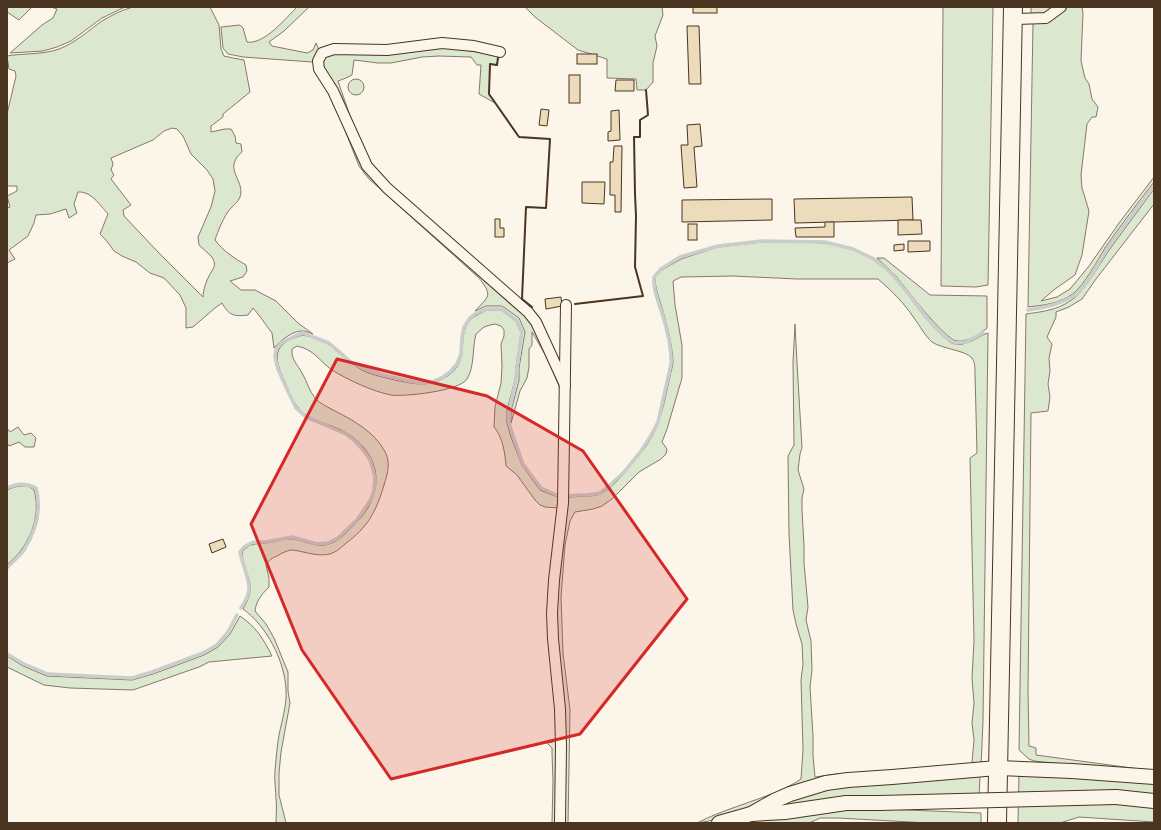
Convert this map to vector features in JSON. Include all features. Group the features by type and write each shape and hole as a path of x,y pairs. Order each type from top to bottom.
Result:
{"highway":[{"path":"996,823 1013,13"}],"street":[{"path":"1013,13 1046,18 1061,7"},
{"path":"500,52 474,46 442,43 387,50 334,49 322,53 318,62 319,69 333,91 367,166 387,188 528,312 536,322 565,385"},
{"path":"560,823 560,709 552,613 554,580 563,503 566,305"},
{"path":"751,814 790,794 826,784 848,780 892,778 997,768 1072,771 1154,777"},
{"path":"719,823 751,814 785,812 846,803 1116,797 1154,801"}],"highlighted area":[{"path":"337,359 487,396 583,451 687,599 580,734 391,779 302,650 251,524"}],"green space":[{"path":"7,7 32,7 19,20 7,12"},
{"path":"51,7 125,7 102,18 71,41 57,47 43,51 10,53 42,25 53,18 57,9"},
{"path":"133,7 210,7 219,25 221,49 224,56 244,60 250,92 211,126 211,132 231,129 235,136 236,143 241,144 242,152 237,157 234,164 235,173 241,192 240,197 230,209 219,228 215,240 229,254 246,265 247,271 243,277 230,281 241,290 255,290 276,301 298,323 313,334 304,331 295,332 283,339 274,348 272,333 253,308 248,315 239,316 229,313 222,303 193,327 186,328 186,308 180,295 164,278 150,273 136,262 114,251 100,234 108,214 95,199 83,192 78,192 74,204 77,213 69,218 66,209 50,214 36,215 28,236 9,250 15,259 7,263 7,208 10,207 7,196 17,191 17,186 7,186 7,114 16,76 15,71 9,69 7,56 46,52 59,49 76,40 102,21","holes":["172,128 177,129 183,136 191,154 207,170 213,179 215,191 211,207 198,237 199,245 211,256 214,262 213,269 206,283 203,297 124,216 123,210 131,205 111,179 114,175 111,170 113,164 111,158 153,140 164,131"]},
{"path":"297,7 309,7 284,31 269,42 272,46 307,53 313,50 316,43 319,50 312,62 243,57 228,54 223,48 221,27 240,25 243,28 247,42 254,42 274,30"},
{"path":"525,7 662,7 663,15 655,36 657,46 653,63 653,82 646,90 637,90 636,79 607,78 607,59 578,50 535,17"},
{"path":"943,7 993,7 988,285 976,287 941,286"},
{"path":"1031,7 1057,7 1046,13 1031,15"},
{"path":"1068,7 1082,7 1081,61 1085,78 1089,84 1092,99 1098,107 1096,117 1092,117 1087,124 1081,175 1082,188 1089,211 1082,255 1075,275 1041,301 1057,297 1070,289 1089,266 1154,177 1154,182 1111,239 1091,272 1074,293 1058,302 1028,307 1033,23 1056,17"},
{"path":"431,47 450,48 498,55 497,65 490,64 489,94 495,103 479,94 481,65 477,65 471,57 422,57 391,63 354,60 352,75 338,81 359,142 324,71 323,63 326,55 331,52"},
{"path":"356,79 363,84 364,87 359,94 356,95 349,90 348,87 353,80"},
{"path":"332,97 363,165 532,322 562,384 562,403 559,386 546,356 532,332 532,345 529,349 529,367 527,378 520,391 511,423 511,411 519,380 519,368 525,332 519,318 502,306 486,306 475,311 488,296 488,292 479,278 368,178 359,166"},
{"path":"1154,189 1154,204 1082,299 1069,307 1056,312 1056,317 1047,337 1052,344 1049,358 1050,371 1048,384 1050,397 1048,411 1031,413 1028,691 1029,746 1036,748 1036,755 1154,771 1154,774 1034,761 1029,759 1019,750 1026,314 1054,309 1076,297 1087,284 1112,246"},
{"path":"762,242 820,243 849,248 875,261 883,267 904,290 929,322 952,343 958,345 963,344 988,333 983,721 981,767 884,775 697,823 716,814 776,792 801,779 803,750 801,680 803,664 802,644 793,610 789,534 788,456 794,445 793,362 795,324 802,448 798,470 804,489 802,510 804,563 808,607 806,620 811,641 812,670 810,687 815,777 837,774 960,766 972,763 974,740 972,723 974,703 972,678 974,640 970,458 977,453 975,370 973,360 969,355 932,342 902,302 878,279 797,279 733,276 681,277 673,281 675,305 682,345 682,378 662,442 667,449 666,454 661,459 639,472 612,499 602,506 575,512 570,521 565,545 561,597 563,653 570,710 568,823 563,823 555,616 567,498 600,494 613,485 644,449 659,421 673,364 672,350 666,322 656,289 655,277 662,270 681,259 718,247"},
{"path":"877,258 884,258 930,295 987,296 987,328 969,339 957,341 951,338 943,332 893,273"},
{"path":"487,310 501,310 516,321 521,333 515,380 507,410 507,423 522,465 540,490 560,498 559,508 540,505 517,475 506,466 500,436 494,427 495,407 501,383 501,344 504,336 504,330 501,326 495,324 490,325 484,327 476,334 470,374 467,379 454,387 419,394 391,395 360,385 332,370 308,350 297,346 292,349 294,359 315,398 319,402 369,432 380,444 386,454 388,458 388,467 387,476 378,503 365,525 353,538 330,554 313,554 291,550 272,558 266,565 269,578 269,587 260,598 255,611 266,624 274,638 288,672 288,691 290,703 281,752 279,773 279,795 286,823 276,823 275,774 278,740 286,701 285,679 273,645 259,624 243,609 248,600 250,586 242,552 253,544 287,539 320,545 329,544 336,541 345,534 363,515 375,490 376,478 374,466 369,454 360,444 343,431 311,418 299,409 291,396 278,365 278,352 285,342 303,335 328,344 362,370 367,372 409,383 422,384 435,382 452,373 458,366 461,358 466,326 471,319"},
{"path":"18,427 24,435 31,433 36,438 34,447 25,447 19,442 9,446 7,443 7,428 10,432"},
{"path":"28,486 34,490 36,498 35,521 30,535 19,553 7,565 7,490"},
{"path":"240,616 259,633 272,656 209,662 199,667 133,690 70,688 44,685 7,667 7,656 23,666 47,676 132,680 153,674 204,655 218,647 230,634"},
{"path":"558,741 557,823 552,823 552,748 547,743"},
{"path":"1019,772 1154,781 1154,822 1079,817 1060,823 1018,823"},
{"path":"980,775 979,799 789,806 787,804 788,800 822,787"},
{"path":"859,808 981,813 981,823 928,823 820,818 809,823 730,823 821,812"}],"building":[{"path":"693,7 717,7 717,13 693,13"},
{"path":"687,26 699,26 701,84 689,84"},
{"path":"577,54 597,54 597,64 577,64"},
{"path":"569,75 580,75 580,103 569,103"},
{"path":"616,80 634,80 634,91 615,91"},
{"path":"541,109 549,110 547,126 539,125"},
{"path":"619,110 620,140 608,141 608,132 611,131 611,111"},
{"path":"700,124 702,146 694,147 697,187 684,188 681,145 688,145 687,125"},
{"path":"614,146 622,146 621,212 615,212 615,195 610,195 610,162 613,162"},
{"path":"582,182 605,182 604,204 582,203"},
{"path":"912,197 913,220 795,223 794,199"},
{"path":"772,199 772,220 682,222 682,200"},
{"path":"495,219 500,219 500,228 504,228 504,237 495,237"},
{"path":"898,220 921,220 922,234 898,235"},
{"path":"825,222 834,222 834,237 796,237 795,228 825,227"},
{"path":"688,224 697,224 697,240 688,240"},
{"path":"908,241 930,241 930,251 908,252"},
{"path":"904,244 904,250 894,251 894,245"},
{"path":"561,297 562,306 546,309 545,299"},
{"path":"223,539 226,547 212,553 209,544"}],"waterway":[{"path":"1028,310 1056,304 1067,300 1078,292 1088,280 1115,238 1154,186"},
{"path":"568,496 600,493 609,486 624,472 641,451 658,422 671,358 670,345 655,290 654,277 661,269 680,257 718,246 762,241 825,242 853,249 876,260 891,273 931,323 945,337 955,343 966,342 983,333"},
{"path":"241,608 249,590 240,552 244,547 253,542 266,542 292,537 317,544 328,543 338,538 357,520 371,499 374,490 375,479 370,460 356,442 346,434 306,417 296,408 278,369 275,357 276,349 281,343 297,335 303,333 329,343 351,362 365,369 383,375 420,383 432,382 450,372 457,364 461,354 464,327 470,318 476,313 487,309 502,309 517,320 522,332 516,380 509,411 509,423 523,464 541,488 559,496"},
{"path":"7,488 14,485 29,485 36,488 38,496 37,520 32,535 22,553 7,568"},
{"path":"7,654 24,664 48,674 132,678 203,653 217,645 228,632 237,615"}],"wall":[{"path":"498,58 497,65 490,64 489,94 519,137 550,139 546,208 526,207 522,299 532,307"},
{"path":"575,304 643,296 635,267 636,216 634,137 640,137 640,120 648,115 646,90"}]}
